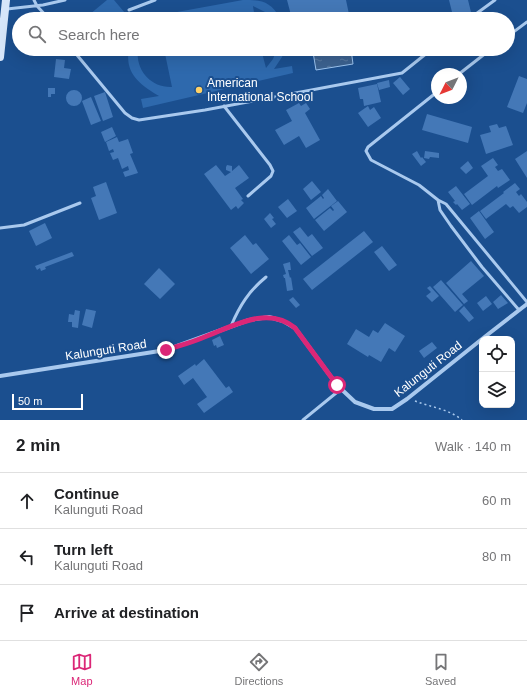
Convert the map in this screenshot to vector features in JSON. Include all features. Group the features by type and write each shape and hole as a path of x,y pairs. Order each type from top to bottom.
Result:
{"main road":[{"path":"0,57 6,0"}],"street":[{"name":"Kalunguti Road","path":"486,336 527,303"},
{"name":"Kalunguti Road","path":"0,376 166,350 249,320 269,317 277,318 290,324 303,337 342,389 355,402 374,409 392,409 407,399 479,341"}],"lane":[{"path":"34,0 43,12"},
{"path":"5,10 37,6 65,0"},
{"path":"129,10 155,0"},
{"path":"479,12 495,0"},
{"path":"515,31 527,22"},
{"path":"78,56 125,113 132,118 139,120 402,73 423,56"},
{"path":"467,68 482,56"},
{"path":"431,97 368,147 366,151 371,160 419,185 438,200 446,204 527,303"},
{"path":"224,106 273,170 270,176 248,196"},
{"path":"438,200 440,210 451,226 482,267 519,310"},
{"path":"0,228 24,225 80,204"},
{"path":"231,326 238,309 252,288 266,277"},
{"path":"304,420 342,389"}],"path":[{"path":"407,399 448,411 462,420"}],"shaded area":[{"path":"107,0 114,0 124,12 92,12"},
{"path":"243,0 255,0 269,5 276,12 265,12 253,6 254,12 177,12"},
{"path":"128,56 138,56 139,64 146,76 151,81 164,87 172,87 165,56 263,56 266,68 274,56 282,56 274,69 292,66 293,73 143,108 141,99 159,96 146,88 135,78 129,65"}],"water":[{"path":"314,56 352,56 353,64 316,70"}],"building":[{"path":"287,0 346,0 349,12 290,12"},
{"path":"449,0 468,0 471,12 452,12"},
{"path":"56,59 65,60 64,68 71,69 69,79 54,77"},
{"path":"519,76 527,79 527,103 523,113 507,107"},
{"path":"400,77 410,89 403,95 393,83"},
{"path":"389,80 390,87 379,90 377,83"},
{"path":"377,84 381,102 364,106 363,99 360,99 358,88"},
{"path":"48,88 55,88 55,94 51,94 51,97 48,97"},
{"path":"74,90 81,95 82,98 77,105 74,106 67,101 66,98 71,91"},
{"path":"105,92 113,117 103,121 94,96"},
{"path":"91,97 101,121 91,125 82,101"},
{"path":"299,103 301,106 306,103 310,109 305,113 320,140 306,148 299,136 284,145 275,130 292,121 286,110"},
{"path":"368,106 370,110 374,107 381,118 368,127 358,113"},
{"path":"427,114 472,127 468,143 422,130"},
{"path":"497,124 499,128 506,126 513,145 486,154 480,135 491,132 489,126"},
{"path":"112,127 116,136 105,142 101,132"},
{"path":"117,137 119,142 128,139 133,153 130,154 138,173 125,177 123,172 129,170 128,166 122,169 118,158 113,160 110,153 114,152 113,149 109,151 106,142"},
{"path":"417,151 421,158 422,157 426,162 421,166 412,154"},
{"path":"425,151 439,153 439,158 424,158"},
{"path":"527,151 527,178 515,159"},
{"path":"493,158 498,165 495,167 498,171 502,169 510,180 498,188 497,186 472,205 464,194 488,176 481,166"},
{"path":"468,161 473,168 466,174 460,168"},
{"path":"216,165 225,176 231,172 226,170 227,165 232,166 232,171 239,165 249,178 235,188 243,199 241,200 244,203 238,209 236,206 231,210 204,174"},
{"path":"312,181 321,192 311,200 303,189"},
{"path":"106,182 117,213 99,220 91,198 96,196 93,187"},
{"path":"515,183 520,189 516,192 519,196 521,194 527,202 527,207 519,213 513,206 510,208 506,204 486,219 480,211"},
{"path":"456,186 470,204 462,210 453,202 455,201 448,192"},
{"path":"328,189 337,201 314,219 306,208 321,196 323,199 324,198 322,195"},
{"path":"288,199 297,211 287,218 278,207"},
{"path":"338,201 347,212 324,231 315,220 330,208 333,211 334,210 331,206"},
{"path":"479,211 494,232 485,239 470,218"},
{"path":"270,213 276,224 271,228 264,219"},
{"path":"45,223 52,238 36,246 29,231"},
{"path":"300,227 308,237 312,234 323,248 312,256 293,232"},
{"path":"364,231 373,242 312,290 303,279"},
{"path":"245,235 253,245 256,243 269,259 251,274 230,248"},
{"path":"289,235 297,245 300,243 311,257 301,265 282,241"},
{"path":"382,246 397,265 389,271 374,252"},
{"path":"72,252 74,256 45,267 46,269 41,271 40,268 37,270 35,266"},
{"path":"471,261 484,276 462,294 468,301 464,304 446,283"},
{"path":"290,262 291,270 288,270 290,278 291,277 293,290 287,291 285,278 283,275 286,274 283,264"},
{"path":"159,268 175,284 160,299 144,284"},
{"path":"441,280 463,305 455,312 433,287"},
{"path":"430,286 439,296 432,302 426,296 431,292 427,288"},
{"path":"501,295 508,303 498,309 493,302"},
{"path":"486,296 492,304 483,311 477,303"},
{"path":"293,297 300,305 296,308 289,300"},
{"path":"464,306 474,318 469,322 459,311"},
{"path":"86,309 96,311 92,328 82,325"},
{"path":"75,310 80,311 78,328 72,327 72,322 68,322 69,314 74,315"},
{"path":"385,323 405,336 395,352 389,348 381,362 369,355 368,357 347,344 356,329 369,337 373,330 378,333"},
{"path":"220,336 224,345 217,348 216,345 214,346 212,340"},
{"path":"432,342 437,348 424,358 419,351"},
{"path":"204,359 226,388 229,386 233,392 204,413 197,404 207,397 193,378 184,385 178,376 195,364 196,366"}],"place":[{"name":"American International School","path":"199,90"}],"route":[{"path":"166,350 249,320 269,317 277,318 295,328 337,385"}]}
